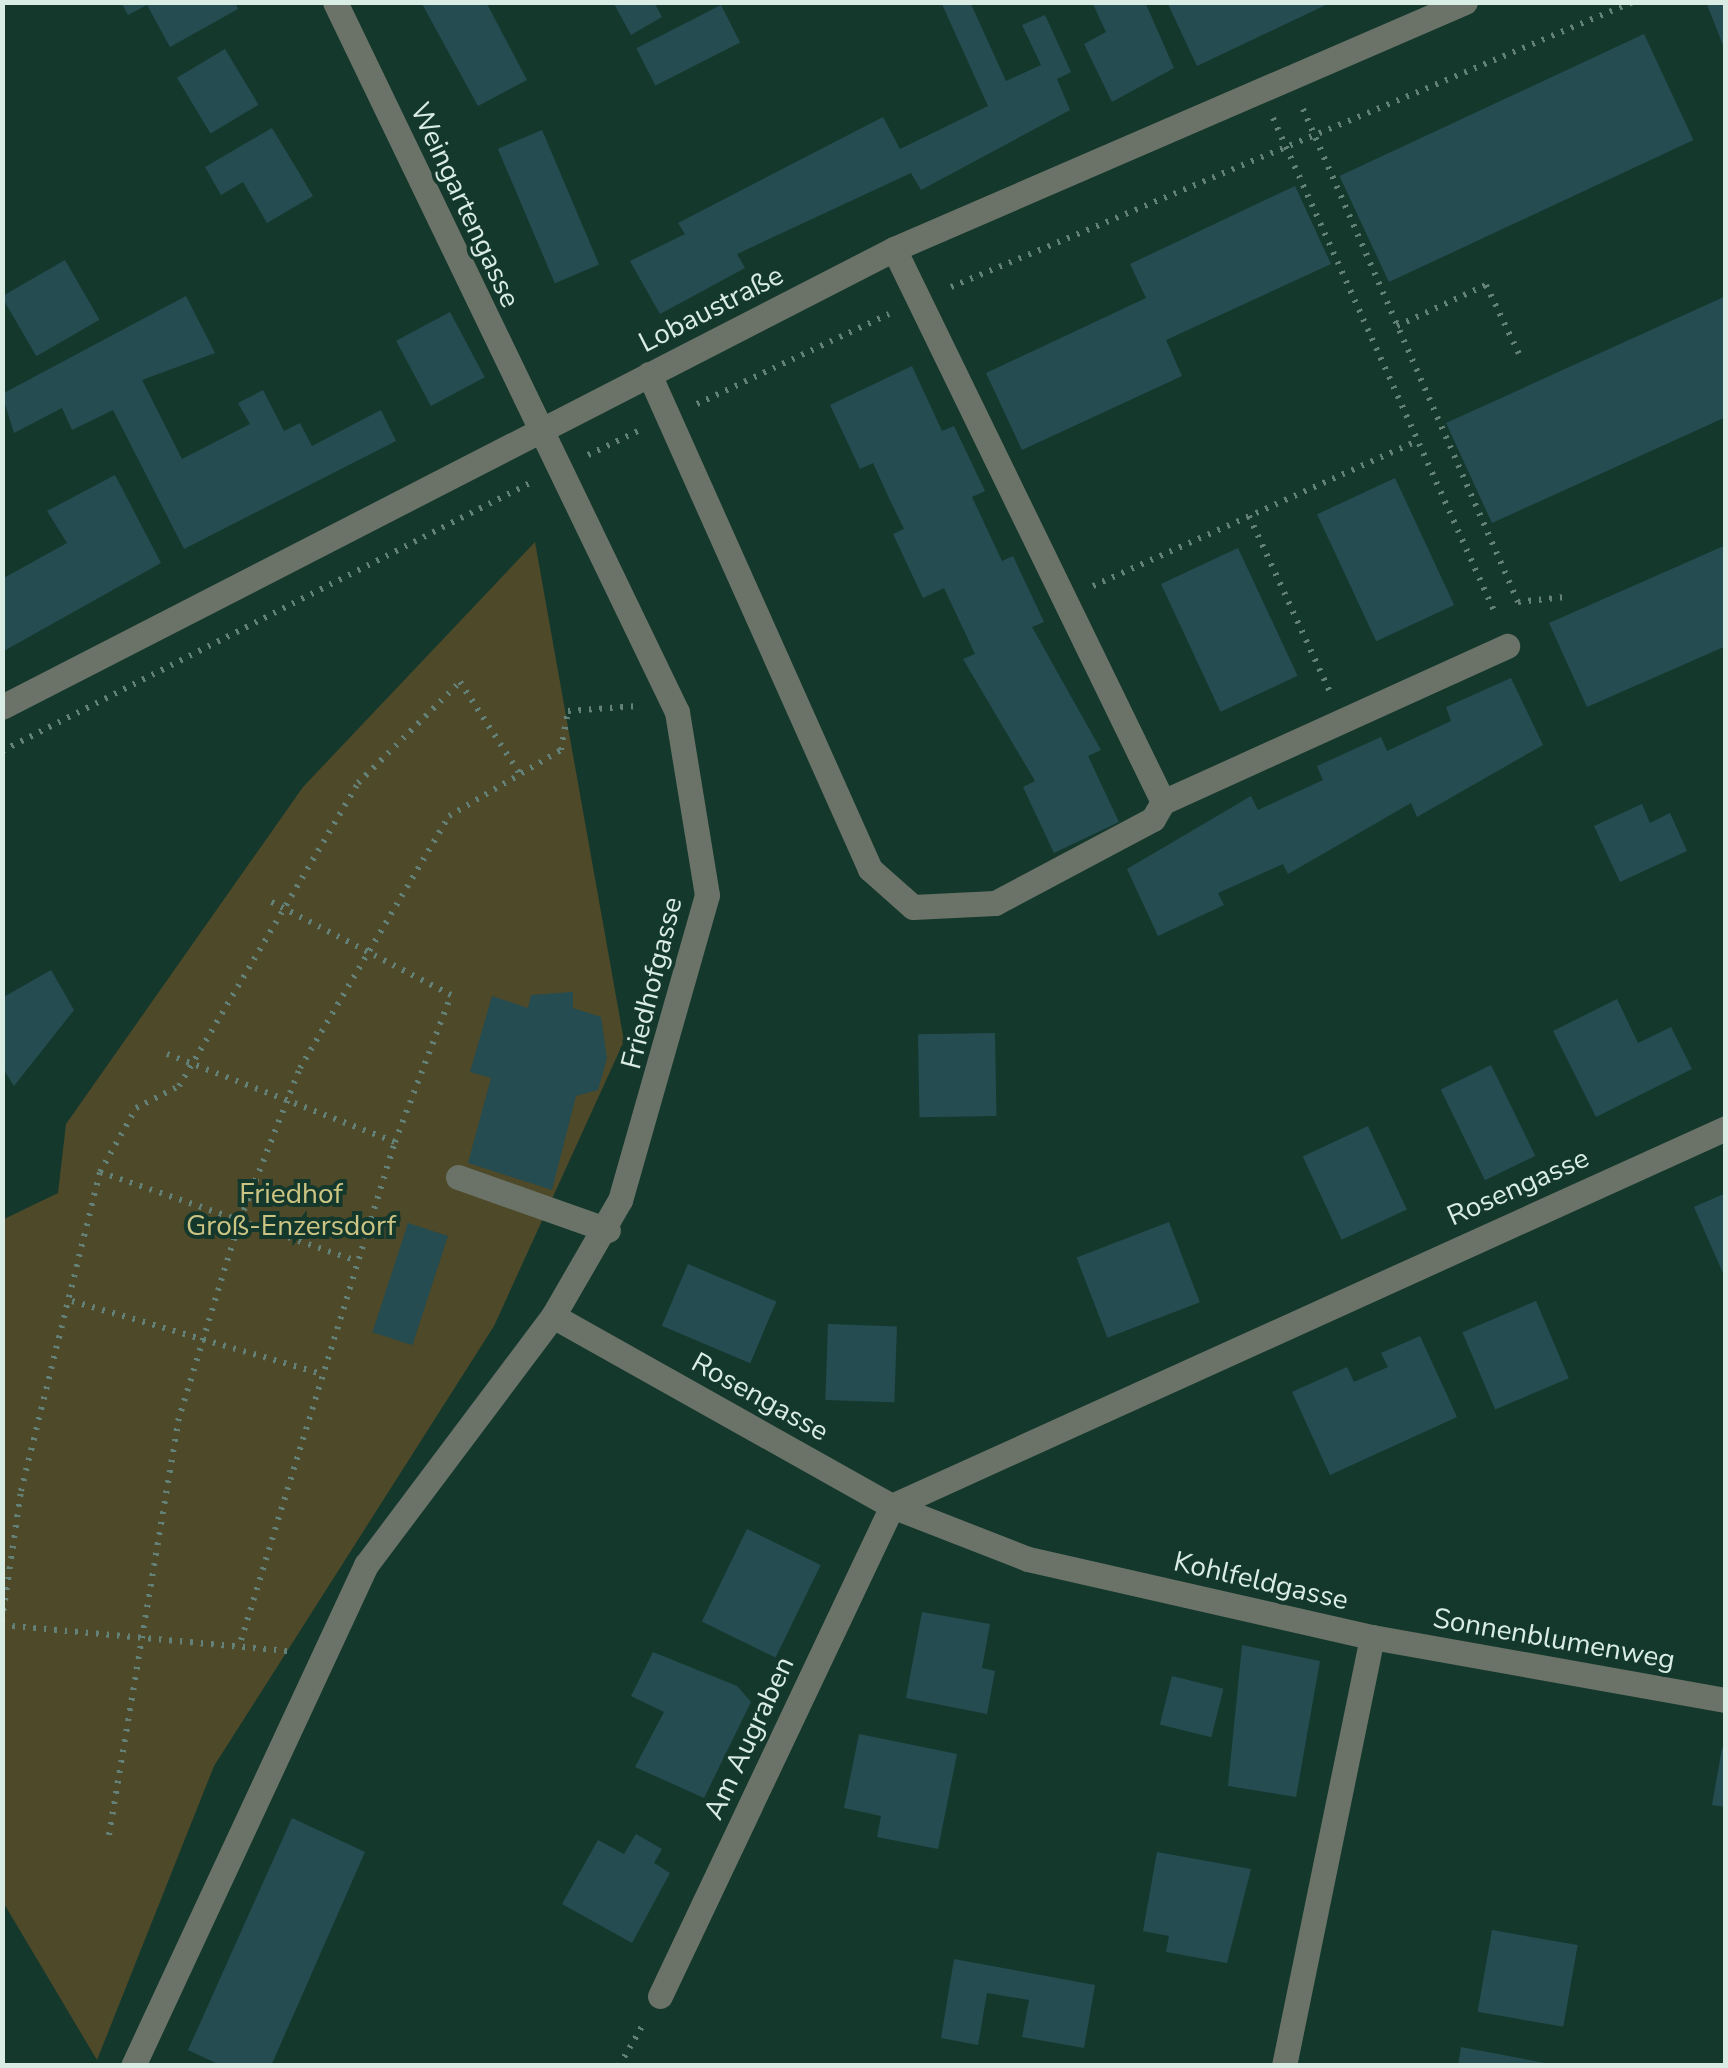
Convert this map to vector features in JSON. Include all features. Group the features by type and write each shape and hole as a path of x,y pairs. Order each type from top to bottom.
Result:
{"street":[{"name":"Weingartengasse","path":"335,2 540,434"},
{"name":"Lobaustraße","path":"2,707 894,250 1465,2"},
{"path":"894,250 1163,802"},
{"path":"650,374 870,868 913,907 995,903 1153,819 1163,802 1507,646"},
{"name":"Friedhofgasse","path":"540,434 678,712 707,896 669,1053 608,1230 553,1316"},
{"name":"Rosengasse","path":"553,1316 892,1506 1726,1128"},
{"path":"458,1177 608,1230"},
{"path":"134,2066 366,1565 553,1316"},
{"name":"Kohlfeldgasse","path":"892,1506 1028,1559 1372,1637 1284,2066"},
{"name":"Am Augraben","path":"660,1996 892,1506"},
{"name":"Sonnenblumenweg","path":"1372,1637 1726,1700"}],"path":[{"path":"2,752 557,469 918,301 1633,2"},
{"path":"1291,80 1518,602 1565,597"},
{"path":"1261,89 1507,646"},
{"path":"1397,326 1486,285 1519,354"},
{"path":"1064,598 1417,440"},
{"path":"1249,516 1343,720"},
{"path":"267,1642 2,1623 21,1491 72,1301 100,1172 136,1108 179,1086 189,1063 358,783 460,682 520,774"},
{"path":"108,1835 178,1421 240,1220 291,1102 300,1068 449,816 561,750 568,712 617,704 678,712"},
{"path":"240,1640 356,1261 450,995 268,900"},
{"path":"168,1054 395,1142"},
{"path":"100,1172 356,1261"},
{"path":"72,1301 320,1374"},
{"path":"618,2066 660,1996"}],"green space":[{"name":"Friedhof Groß-Enzersdorf","path":"535,542 624,1041 494,1326 214,1766 97,2060 3,1902 2,1220 58,1193 66,1124 303,787"}],"building":[{"path":"121,2 235,2 238,9 170,47 147,5 128,15"},
{"path":"421,2 486,2 527,80 478,106"},
{"path":"613,2 654,2 662,17 631,35"},
{"path":"941,2 970,2 1006,81 1041,65 1022,25 1045,15 1071,72 1057,79 1070,110 921,190 911,173 737,254 745,268 660,314 630,261 685,234 678,223 883,117 900,149 988,106"},
{"path":"1092,2 1145,2 1174,68 1112,102 1084,44 1106,32"},
{"path":"1167,2 1332,2 1197,66"},
{"path":"1706,2 1726,2 1726,50 1725,50"},
{"path":"721,5 740,42 655,86 636,48"},
{"path":"1644,34 1693,140 1389,282 1339,176"},
{"path":"225,49 258,105 210,134 177,78"},
{"path":"272,128 313,196 267,223 243,182 221,195 205,167"},
{"path":"542,130 599,264 555,283 498,149"},
{"path":"1295,186 1331,264 1166,340 1182,376 1022,450 986,373 1146,298 1130,264"},
{"path":"65,260 100,320 36,356 2,296"},
{"path":"186,296 215,353 142,380 182,459 250,424 238,403 263,390 284,431 300,423 312,446 381,410 396,441 184,549 113,410 72,430 62,408 14,433 2,394"},
{"path":"1726,296 1726,417 1492,523 1446,423"},
{"path":"450,312 485,377 431,406 396,341"},
{"path":"912,366 942,431 954,426 985,491 972,497 1002,561 1013,556 1044,622 1032,627 1101,750 1088,756 1119,822 1054,853 1023,787 1035,781 963,659 975,654 944,588 923,598 893,534 904,529 873,463 860,469 830,405"},
{"path":"115,475 161,563 2,652 2,579 67,543 47,511"},
{"path":"1395,478 1454,605 1376,641 1317,514"},
{"path":"1726,545 1726,646 1587,707 1549,623"},
{"path":"1238,548 1298,676 1221,712 1161,584"},
{"path":"1511,678 1543,745 1417,817 1411,803 1288,874 1283,864 1218,893 1224,905 1158,936 1127,869 1251,796 1258,810 1323,780 1317,766 1381,737 1387,751 1451,721 1446,707"},
{"path":"1642,804 1650,823 1670,813 1687,851 1620,882 1594,826"},
{"path":"51,970 74,1010 14,1086 2,1067 2,998"},
{"path":"573,992 573,1008 601,1017 607,1058 598,1090 576,1096 552,1190 468,1163 491,1078 470,1072 492,996 528,1008 531,995"},
{"path":"1617,999 1638,1043 1671,1027 1692,1069 1596,1117 1553,1031"},
{"path":"995,1033 996,1116 919,1117 918,1034"},
{"path":"1491,1065 1535,1156 1485,1180 1441,1090"},
{"path":"1368,1126 1407,1209 1342,1240 1303,1156"},
{"path":"1726,1193 1726,1280 1694,1207"},
{"path":"1169,1222 1200,1302 1107,1338 1077,1257"},
{"path":"408,1223 448,1236 412,1345 372,1332"},
{"path":"688,1264 776,1302 750,1363 662,1326"},
{"path":"1536,1301 1569,1378 1495,1410 1462,1332"},
{"path":"828,1324 897,1326 894,1402 825,1400"},
{"path":"1420,1336 1457,1417 1330,1475 1292,1392 1347,1367 1354,1382 1388,1367 1381,1353"},
{"path":"747,1529 821,1565 776,1658 702,1622"},
{"path":"922,1612 990,1624 982,1668 995,1671 987,1714 906,1698"},
{"path":"1242,1645 1320,1661 1296,1797 1228,1786"},
{"path":"653,1652 737,1686 751,1702 704,1798 635,1767 664,1712 631,1696"},
{"path":"1172,1676 1223,1689 1211,1737 1160,1725"},
{"path":"859,1734 957,1754 938,1849 877,1837 881,1816 844,1808"},
{"path":"1722,1748 1726,1749 1726,1807 1712,1805"},
{"path":"292,1818 365,1852 271,2066 222,2066 188,2050"},
{"path":"636,1834 662,1849 654,1863 670,1873 632,1943 562,1904 598,1840 624,1854"},
{"path":"1157,1852 1251,1869 1227,1963 1166,1952 1169,1936 1143,1931"},
{"path":"1492,1930 1578,1945 1563,2027 1478,2012"},
{"path":"954,1959 1095,1985 1084,2048 1022,2037 1029,2000 987,1993 978,2045 941,2038"},
{"path":"1461,2047 1551,2064 1551,2066 1458,2066"}]}
